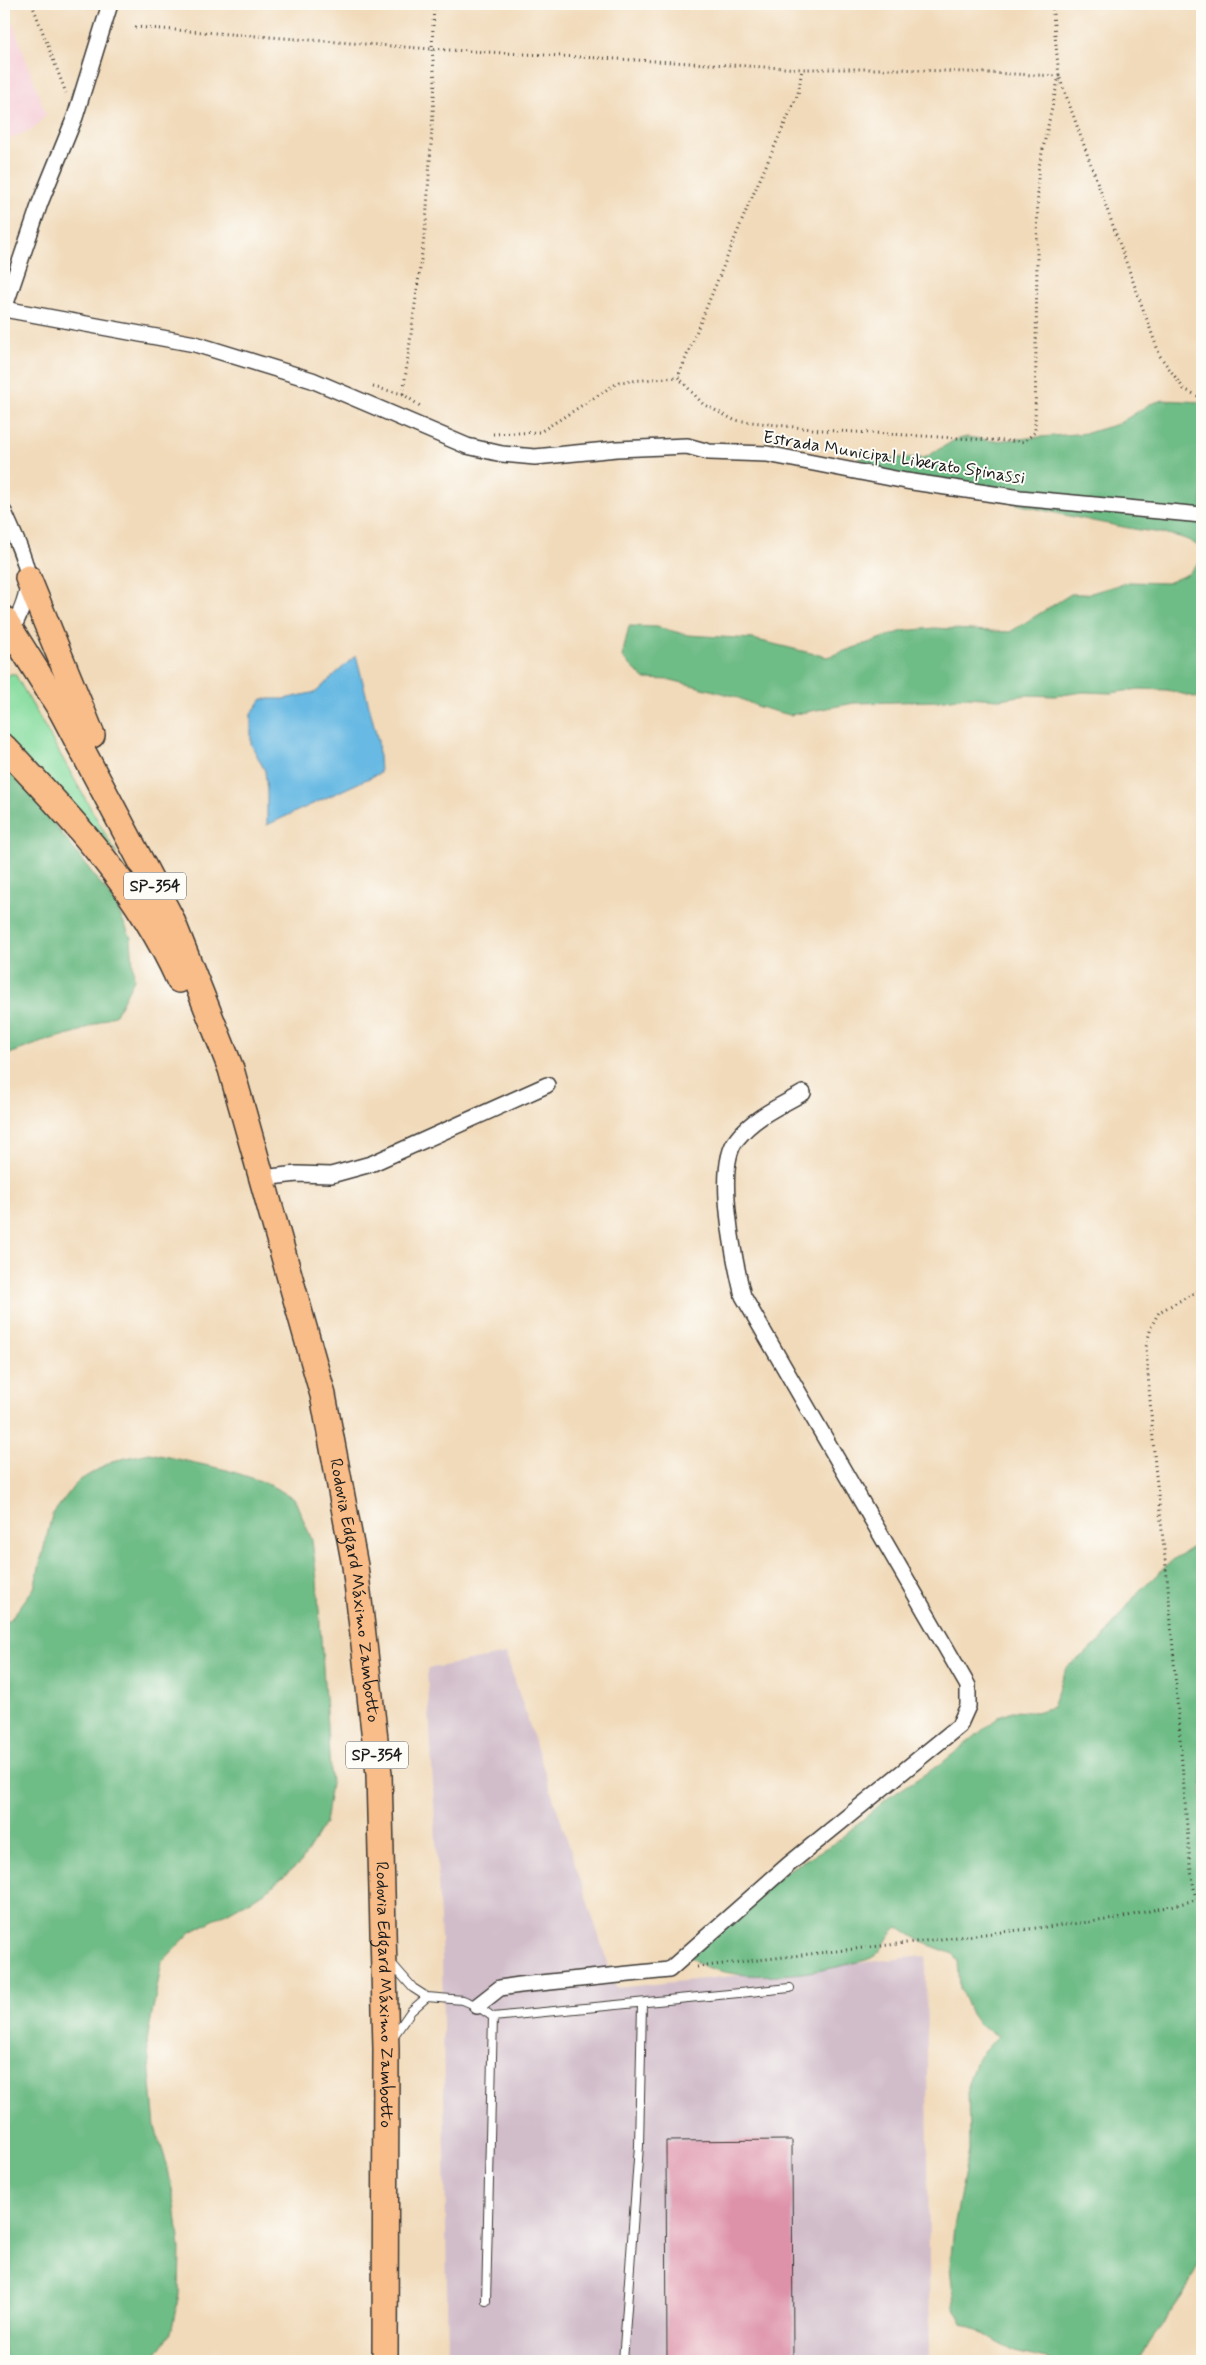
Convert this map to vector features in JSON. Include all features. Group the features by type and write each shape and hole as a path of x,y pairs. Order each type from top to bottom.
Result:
{"main road":[{"path":"28,578 73,694 159,874 171,918"},
{"name":"Rodovia Edgard Máximo Zambotto","path":"6,630 61,710 171,918 231,1069 323,1395 355,1566 379,1774 386,2049 385,2361"},
{"name":"Rodovia Edgard Máximo Zambotto","path":"4,747 100,852 139,906 166,952 260,1169"}],"street":[{"path":"4,309 40,203 75,117 110,4"},
{"name":"Estrada Municipal Liberato Spinassi","path":"4,309 195,344 312,380 467,446 502,454 535,457 617,448 687,446 709,452 767,454 906,481 1020,498 1202,515"},
{"path":"4,512 28,578 24,604 6,630"},
{"path":"260,1169 297,1174 331,1175 372,1164 547,1086"},
{"path":"477,2006 500,1988 669,1970 788,1865 959,1726 968,1706 968,1686 743,1296 732,1247 728,1158 736,1139 760,1117 803,1093"}],"lane":[{"path":"384,1952 398,1974 413,1988 427,1997 463,2000 477,2006 493,2017 642,2004 790,1988"},
{"path":"386,2049 398,2028 411,2011 427,1997"},
{"path":"623,2361 639,2146 642,2004"},
{"path":"486,2301 493,2017"}],"path":[{"path":"32,4 75,117"},
{"path":"403,394 426,223 435,81 432,49 434,4"},
{"path":"1052,4 1059,76 1160,356 1184,389 1202,398"},
{"path":"135,27 432,49 802,70 896,69 1059,76"},
{"path":"678,377 748,206 798,94 802,70"},
{"path":"678,377 704,404 734,420 821,430 1024,442 1035,432 1038,171 1059,76"},
{"path":"485,434 540,432 619,382 678,377"},
{"path":"350,397 372,386 403,394 426,411"},
{"path":"1196,1900 1190,1865 1168,1586 1155,1466 1146,1348 1151,1327 1159,1312 1202,1290"},
{"path":"669,1970 1115,1919 1202,1899"}],"shaded area":[{"path":"4,4 6,4 46,115 33,129 4,141"},
{"path":"506,1654 616,1988 926,1956 930,2361 448,2361 442,1959 427,1669"}],"green space":[{"path":"1163,400 1202,402 1202,550 1196,544 1179,537 1067,516 866,467 858,457 924,458 955,440 967,437 994,441 1087,433 1118,424 1150,404"},
{"path":"1202,559 1202,699 1167,690 1139,689 1111,693 1083,692 1055,696 1027,695 999,699 966,697 937,701 854,703 790,715 759,707 734,696 671,680 644,679 622,657 629,626 657,627 688,635 753,639 827,657 903,631 934,628 1010,632 1071,594 1088,594 1128,582 1167,583 1188,574"},
{"path":"10,674 15,674 117,855 4,736 4,678"},
{"path":"4,766 38,803 114,901 131,938 134,979 116,1014 80,1031 4,1056"},
{"path":"150,1453 227,1470 264,1482 294,1498 312,1540 317,1580 331,1784 325,1823 301,1862 265,1892 191,1932 162,1962 147,2040 155,2127 167,2164 175,2204 180,2248 179,2294 171,2333 152,2361 4,2361 4,1623 10,1620 34,1588 52,1515 77,1482 112,1461"},
{"path":"1202,1541 1202,2257 1187,2289 1137,2361 1054,2361 1015,2352 963,2323 954,2306 950,2265 954,2227 969,2150 968,2084 976,2060 998,2036 979,2025 971,2014 960,1988 958,1961 953,1954 924,1943 898,1927 890,1934 879,1952 871,1958 832,1968 794,1974 753,1975 715,1970 693,1960 685,1950 788,1870 836,1842 888,1798 942,1763 1000,1716 1012,1711 1036,1712 1052,1707 1067,1667 1100,1642 1139,1591 1174,1559"}],"water":[{"path":"356,655 378,741 380,773 267,825 265,771 251,744 251,714 262,699 284,699 316,692"}],"building":[{"path":"792,2140 793,2361 667,2361 666,2141"}]}
